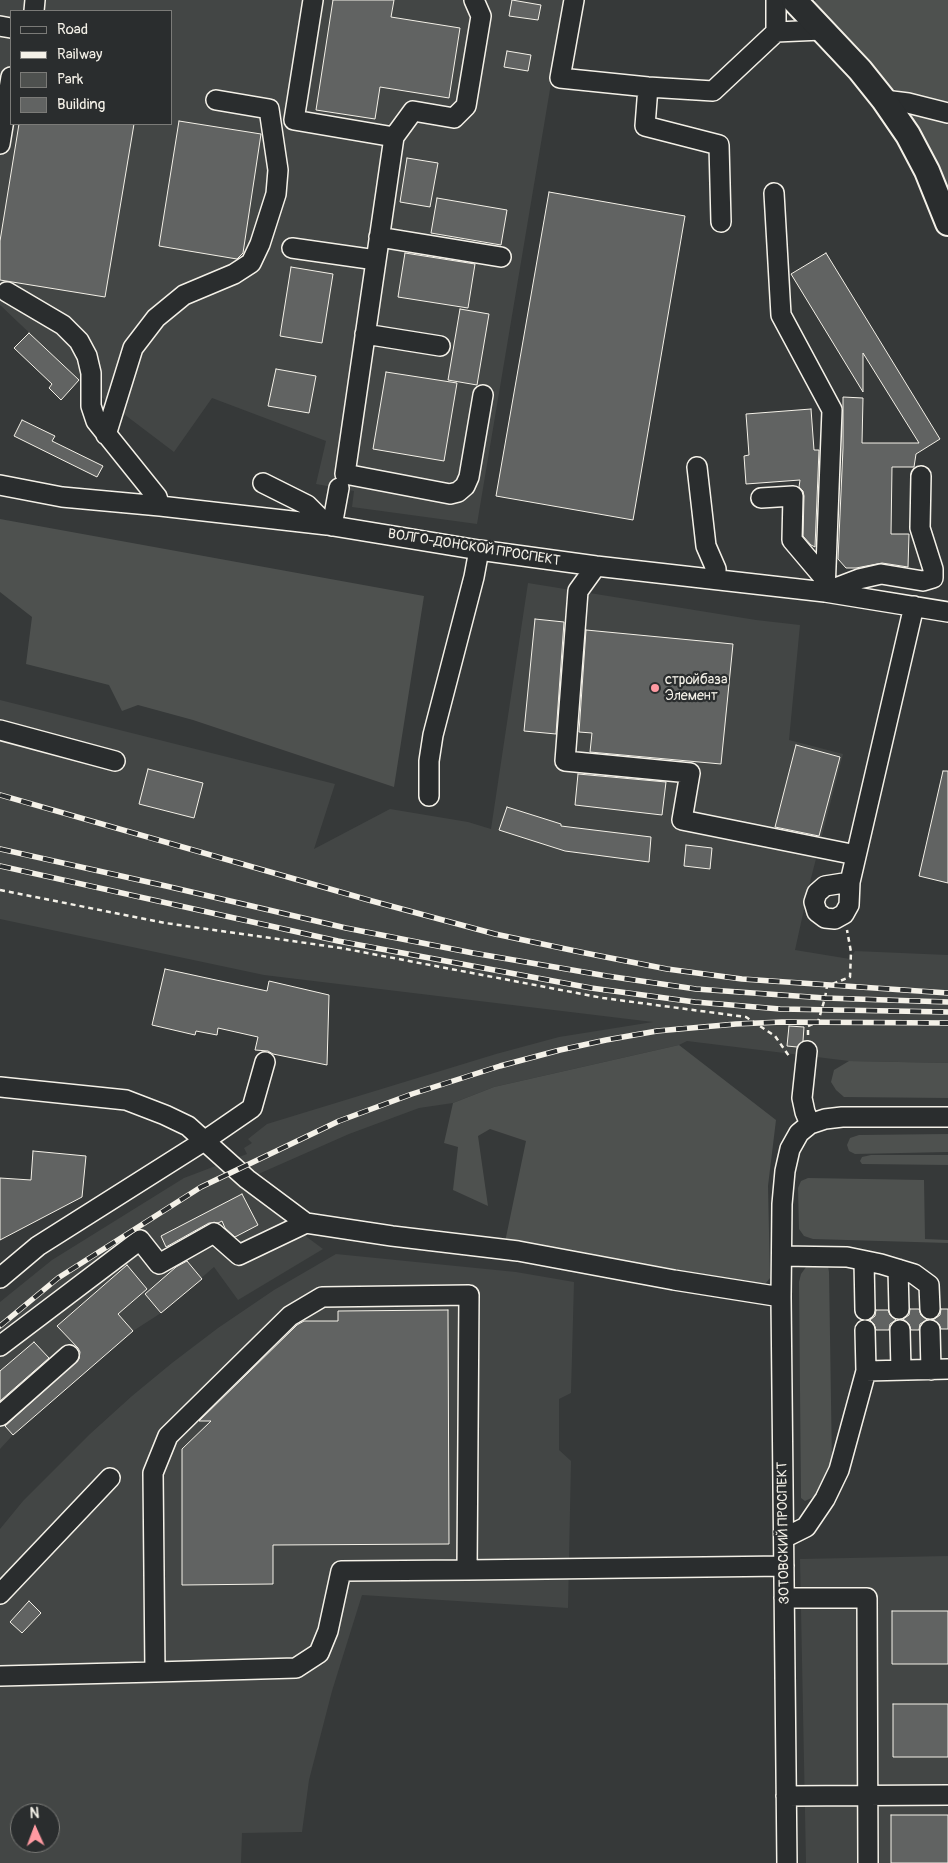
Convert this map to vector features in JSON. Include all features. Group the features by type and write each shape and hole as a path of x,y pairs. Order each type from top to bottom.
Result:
{"main road":[{"path":"794,0 860,70 884,100 908,135 927,171 948,223"}],"street":[{"path":"314,0 294,120 394,137"},
{"path":"474,0 481,16 466,106 454,118 413,111 394,137 345,474 450,494 458,492 465,486 469,477 483,395"},
{"path":"574,0 560,78 648,87 713,91 776,32 822,30"},
{"path":"776,0 776,32"},
{"path":"0,144 10,82"},
{"path":"648,87 645,126 719,145 721,222"},
{"path":"106,434 133,348 156,318 184,295 234,274 251,263 260,244 276,194 278,170 269,110 216,100"},
{"path":"884,100 908,103 948,113"},
{"path":"774,193 781,315 832,410 825,585"},
{"path":"379,237 501,257"},
{"path":"292,248 376,260"},
{"path":"6,292 63,325 79,341 91,373 91,406 96,422 157,497 160,506"},
{"path":"365,334 440,346"},
{"path":"697,467 706,546 716,569 716,579"},
{"path":"825,585 881,574 923,581 932,578 933,569 920,528 921,476"},
{"path":"263,483 307,505 329,525 339,488"},
{"name":"ВОЛГО-ДОНСКОЙ ПРОСПЕКТ","path":"0,485 62,498 160,506 329,525 478,550 596,566 716,579 825,585 948,612"},
{"path":"761,498 793,496 792,540 825,585"},
{"path":"429,796 429,761 433,735 474,577 478,550"},
{"path":"596,566 578,591 565,761 690,773 682,820 856,855"},
{"path":"850,882 826,886 817,893 814,902 817,912 825,918 835,919 844,914 849,905 850,882 914,606"},
{"path":"0,730 115,761"},
{"path":"806,1060 802,1098 810,1124 825,1119 842,1117 948,1117"},
{"path":"0,1278 38,1246 204,1141 252,1108 265,1062"},
{"path":"0,1087 126,1100 165,1115 188,1126 247,1179 306,1223 392,1236 518,1251 674,1280 781,1297"},
{"name":"ЗОТОВСКИЙ ПРОСПЕКТ","path":"787,1863 781,1297 782,1204 785,1171 790,1149 799,1133 810,1124"},
{"path":"0,1346 140,1240 159,1264 214,1233 239,1255 306,1223"},
{"path":"782,1256 847,1257 914,1274 929,1285 930,1309"},
{"path":"864,1261 865,1310"},
{"path":"898,1269 899,1309"},
{"path":"155,1672 153,1473 168,1436 290,1316 322,1297 469,1295 467,1570"},
{"path":"784,1538 806,1527 825,1499 839,1470 866,1371 865,1330"},
{"path":"900,1330 901,1370"},
{"path":"866,1371 939,1370 930,1330"},
{"path":"0,1416 69,1355"},
{"path":"0,1594 110,1478"},
{"path":"0,1676 296,1668 320,1653 328,1631 341,1571 784,1566"},
{"path":"784,1598 867,1598 868,1863"},
{"path":"786,1796 948,1795"}],"path":[{"path":"0,890 165,923 341,948 603,998 746,1017 775,1036 789,1056 806,1060 808,1026 818,1022 827,986 850,977 851,952 844,914"}],"shaded area":[{"path":"0,0 565,0 477,524 352,507 354,491 316,484 326,441 212,398 174,452 79,380 0,305"},
{"path":"528,583 756,620 800,625 789,740 843,754 810,882 795,950 850,959 855,951 948,955 948,1063 849,1061 687,1041 679,1045 494,1087 453,1103 419,1108 349,1134 238,1183 323,1249 238,1300 214,1267 161,1313 133,1331 13,1435 0,1449 0,1302 52,1260 184,1178 247,1154 244,1148 252,1143 248,1139 267,1124 496,1054 559,1037 653,1022 264,975 0,919 0,700 335,784 314,849 390,809 468,822 491,829"},
{"path":"336,1254 516,1272 574,1282 571,1393 559,1399 559,1450 571,1461 568,1608 362,1595 332,1691 309,1780 302,1832 242,1833 241,1863 0,1863 0,1529 23,1501 90,1434 132,1396 218,1328 274,1290"},
{"path":"948,1556 948,1863 806,1863 800,1559"}],"green space":[{"path":"816,0 948,0 948,105 889,88 812,4"},
{"path":"911,114 948,122 948,192 908,115"},
{"path":"0,519 424,596 394,787 193,720 138,705 122,711 109,685 26,664 32,617 0,592"},
{"path":"679,1045 776,1120 768,1186 770,1278 761,1289 505,1242 526,1141 490,1129 478,1136 488,1206 453,1190 458,1147 444,1143 453,1103 494,1087"},
{"path":"849,1061 948,1063 948,1098 844,1097 831,1082 834,1070"},
{"path":"948,1134 948,1152 855,1154 849,1151 847,1145 850,1138 859,1135"},
{"path":"871,1155 948,1155 948,1165 862,1164 860,1161 862,1157"},
{"path":"808,1178 924,1180 925,1239 948,1240 948,1243 813,1239 804,1236 799,1229 798,1188 801,1181"},
{"path":"824,1262 828,1266 829,1272 832,1465 818,1495 805,1501 801,1498 799,1282 801,1274 811,1263"}],"building":[{"path":"333,0 394,0 391,17 460,28 449,98 380,87 375,119 316,110"},
{"path":"512,0 541,5 538,20 509,16"},
{"path":"507,51 531,55 528,71 504,67"},
{"path":"179,121 261,134 243,253 237,259 159,246"},
{"path":"19,125 134,125 105,297 0,280 0,241"},
{"path":"407,158 438,163 430,207 400,202"},
{"path":"549,192 685,216 633,520 496,496"},
{"path":"437,198 507,210 501,245 431,233"},
{"path":"405,253 475,264 468,308 398,297"},
{"path":"826,253 940,439 916,454 914,467 892,467 891,534 909,534 908,567 882,563 846,568 838,559 843,448 843,397 863,398 862,443 919,443 863,353 863,392 791,274"},
{"path":"291,267 333,274 322,343 280,336"},
{"path":"460,309 489,314 477,385 448,380"},
{"path":"29,333 79,380 61,400 49,388 52,384 14,348"},
{"path":"276,369 316,376 309,413 268,406"},
{"path":"386,372 457,383 444,461 373,449"},
{"path":"811,409 814,450 819,450 815,547 803,536 804,496 803,491 799,487 800,480 746,484 744,456 749,455 746,414"},
{"path":"22,420 55,436 52,441 103,466 97,477 14,436"},
{"path":"535,619 564,622 556,734 524,731"},
{"name":"стройбаза Элемент","path":"586,630 733,644 721,764 590,752 592,733 579,732"},
{"path":"796,745 840,757 819,836 775,827"},
{"path":"148,769 203,783 194,818 139,804"},
{"path":"943,771 948,771 948,883 919,876"},
{"path":"578,774 666,782 662,815 575,805"},
{"path":"507,807 561,824 561,826 651,837 649,862 565,851 499,830"},
{"path":"686,845 712,848 710,869 684,866"},
{"path":"165,969 267,991 269,981 329,995 327,1065 273,1054 268,1051 255,1050 258,1037 218,1028 217,1035 196,1031 195,1035 152,1025"},
{"path":"789,1026 804,1027 803,1041 797,1047 787,1046"},
{"path":"33,1151 86,1156 82,1197 0,1240 0,1178 31,1180"},
{"path":"242,1194 258,1225 235,1237 225,1228 222,1221 209,1223 166,1247 161,1236"},
{"path":"187,1261 202,1279 161,1313 145,1294 176,1267"},
{"path":"127,1265 147,1289 118,1314 133,1331 13,1435 5,1426 79,1359 80,1352 78,1348 57,1326"},
{"path":"910,1309 919,1309 921,1315 927,1320 920,1324 919,1330 911,1330 909,1324 903,1319 909,1315"},
{"path":"941,1309 948,1309 948,1329 941,1329 939,1324 933,1320 940,1315"},
{"path":"448,1310 449,1544 273,1545 273,1584 182,1585 182,1449 211,1421 199,1421 297,1325 304,1321 338,1321 338,1311"},
{"path":"876,1310 888,1310 890,1315 896,1320 890,1324 889,1330 876,1330 870,1320 875,1316"},
{"path":"34,1342 49,1358 0,1401 0,1371"},
{"path":"29,1601 41,1613 22,1633 10,1622"},
{"path":"892,1611 948,1611 948,1664 892,1664"},
{"path":"893,1704 948,1704 948,1757 893,1757"},
{"path":"891,1815 948,1815 948,1863 891,1863"}],"railway":[{"path":"0,795 372,901 495,934 585,953 667,969 742,979 948,993"},
{"path":"0,849 346,928 473,953 607,976 696,989 825,998 948,1002"},
{"path":"0,866 338,941 591,988 695,1002 780,1009 948,1012"},
{"path":"0,1326 58,1278 201,1187 339,1121 412,1094 500,1066 560,1050 657,1031 782,1022 948,1023"}],"place":[{"name":"стройбаза Элемент","path":"655,688"}]}
